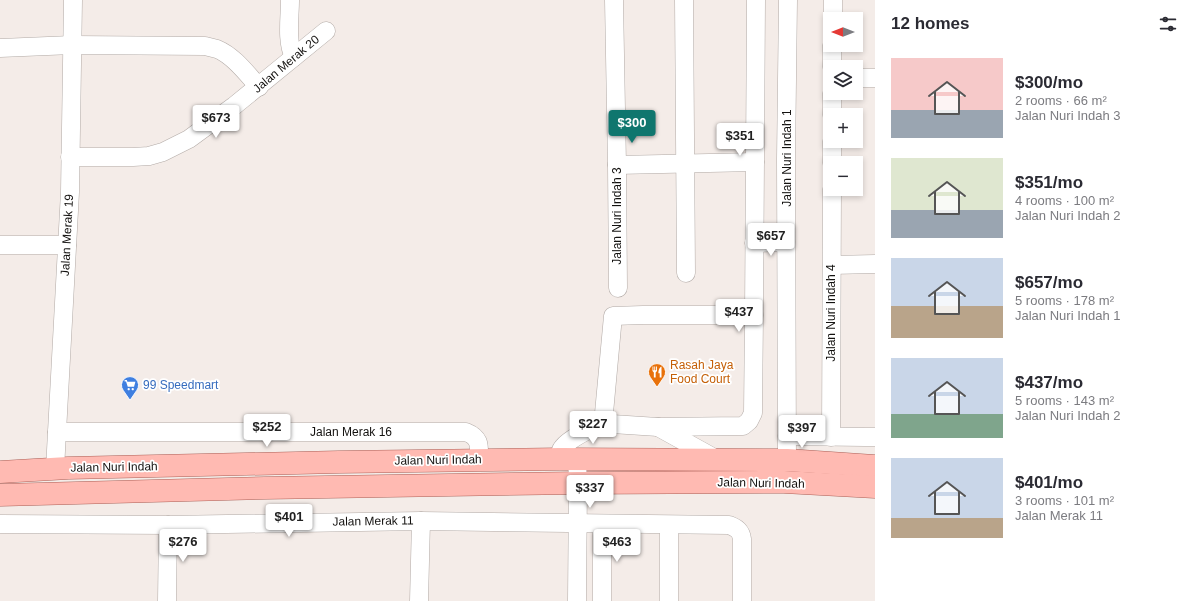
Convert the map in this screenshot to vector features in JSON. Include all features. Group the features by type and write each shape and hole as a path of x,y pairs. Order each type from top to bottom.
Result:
{"main road":[{"name":"Jalan Nuri Indah","path":"0,472 56,469 339,462 568,459 787,460 875,466"},
{"name":"Jalan Nuri Indah","path":"0,495 273,488 578,483 784,482 875,487"}],"street":[{"name":"Jalan Merak 19","path":"56,469 67,245 73,0"},
{"path":"290,0 290,44 294,57"},
{"name":"Jalan Nuri Indah 3","path":"614,0 618,288"},
{"path":"684,0 686,273"},
{"path":"754,315 613,316 604,413 606,421 612,424 658,427 743,426 749,421 753,413 754,315 756,0"},
{"name":"Jalan Nuri Indah 1","path":"787,460 786,242 788,0"},
{"path":"833,0 833,12"},
{"name":"Jalan Merak 20","path":"70,156 133,157 149,156 163,152 189,139 234,106 326,31"},
{"path":"0,48 72,45 205,46 217,49 230,56 259,87"},
{"path":"863,78 875,78"},
{"path":"617,165 755,162"},
{"name":"Jalan Nuri Indah 4","path":"831,437 832,196"},
{"path":"754,243 786,242"},
{"path":"0,245 67,245"},
{"path":"832,265 875,264"},
{"path":"577,601 578,483 568,459 560,453 563,447 570,440 606,421"},
{"path":"658,427 716,459"},
{"name":"Jalan Merak 16","path":"57,432 466,432 474,435 477,440 479,446 479,460"},
{"path":"787,436 875,437"},
{"path":"419,601 421,521"},
{"name":"Jalan Merak 11","path":"0,524 168,525 421,521 729,525 738,529 742,539 742,601"},
{"path":"602,524 602,601"},
{"path":"167,601 168,525"},
{"path":"669,525 669,601"}],"place":[{"name":"Rasah Jaya Food Court","path":"657,387"},
{"name":"99 Speedmart","path":"130,400"}]}
